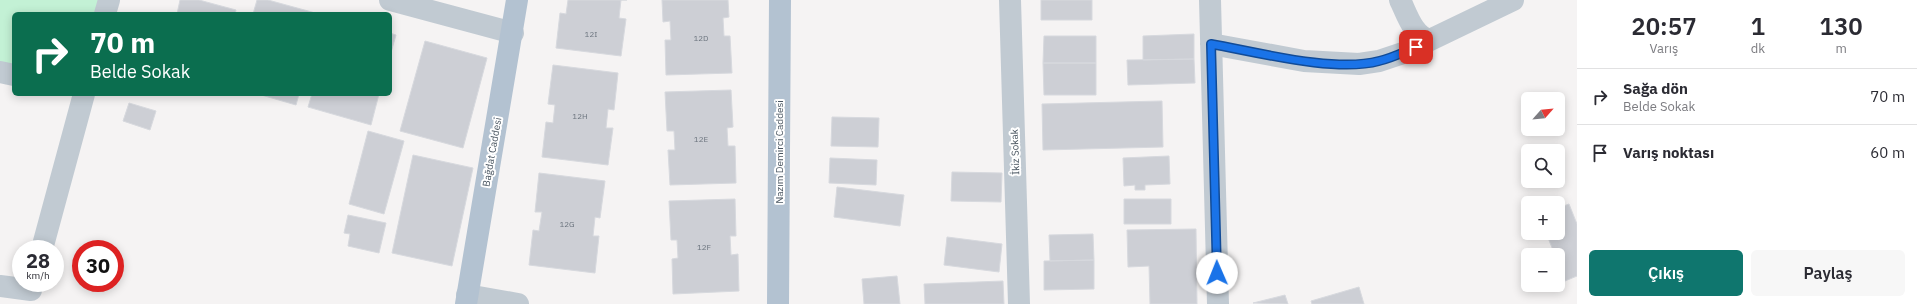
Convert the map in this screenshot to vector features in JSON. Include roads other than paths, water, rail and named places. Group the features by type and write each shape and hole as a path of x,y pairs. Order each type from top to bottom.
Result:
{"main road":[{"name":"Bağdat Caddesi","path":"467,300 513,33 517,0"},
{"name":"Nazım Demirci Caddesi","path":"778,304 780,0"}],"street":[{"path":"106,12 109,0"},
{"path":"390,0 513,33"},
{"name":"İkiz Sokak","path":"1010,0 1019,304"},
{"path":"1210,0 1218,304"},
{"path":"1400,0 1417,33 1424,39 1430,40"},
{"path":"1211,44 1304,61 1359,64 1379,61 1403,53 1513,0"},
{"path":"0,72 12,74"},
{"path":"44,240 83,96"},
{"path":"0,286 12,288"},
{"path":"467,300 518,304"}]}
